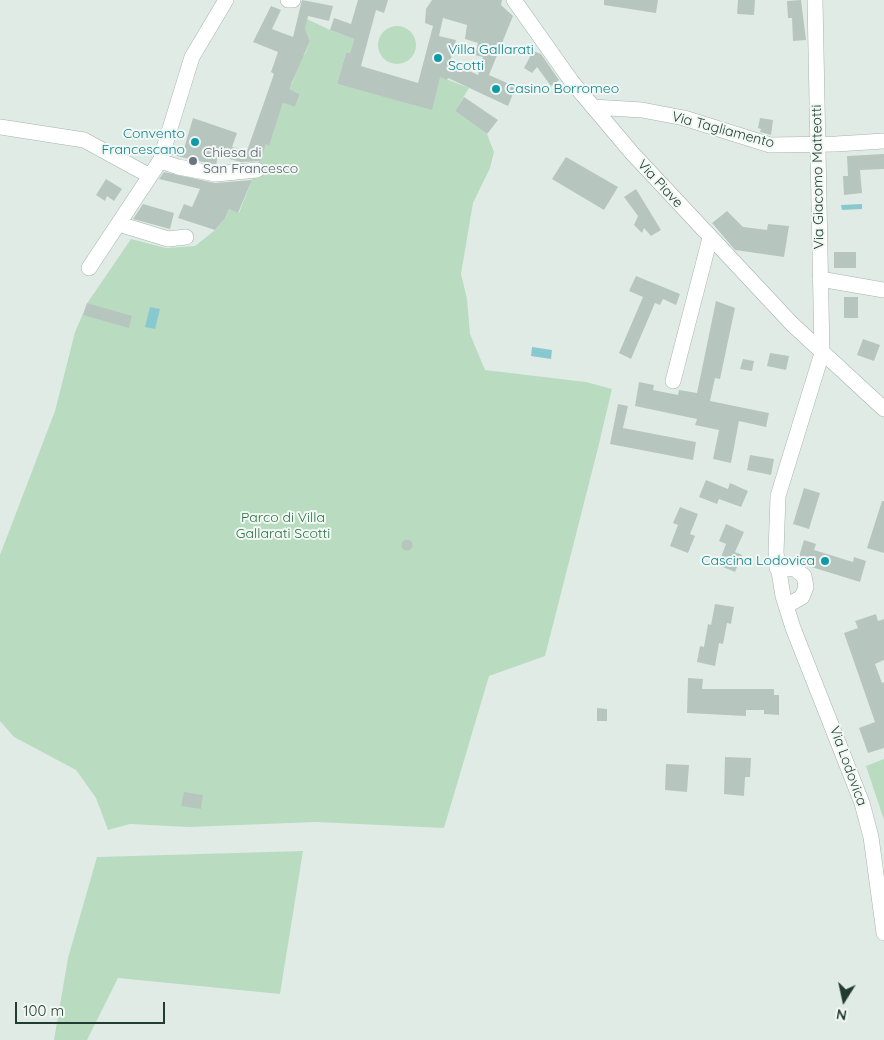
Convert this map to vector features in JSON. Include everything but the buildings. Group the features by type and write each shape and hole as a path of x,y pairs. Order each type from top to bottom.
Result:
{"street":[{"path":"89,268 160,161 192,57 226,0"},
{"path":"288,0 293,0"},
{"name":"Via Piave","path":"514,0 567,75 632,153 710,238 822,354 884,409"},
{"name":"Via Giacomo Matteotti","path":"815,0 822,354"},
{"name":"Via Tagliamento","path":"593,107 642,110 684,118 770,145 884,141"},
{"path":"0,127 84,140 150,176"},
{"path":"160,161 178,167 216,174 257,170"},
{"path":"119,224 168,239 186,237"},
{"path":"673,381 710,238"},
{"path":"820,279 884,290"},
{"name":"Via Lodovica","path":"822,354 778,496 775,535 778,568 786,606 862,802 871,837 884,932"},
{"path":"778,568 795,570 804,576 806,587 802,597 786,606"}],"green space":[{"name":"Parco di Villa Gallarati Scotti","path":"307,19 354,39 350,53 346,53 337,84 432,109 426,71 445,76 446,79 469,88 455,111 487,134 494,152 490,168 473,203 461,274 467,299 470,334 485,370 586,382 612,389 598,448 545,656 489,676 444,828 316,822 189,827 130,824 108,830 96,798 76,770 14,737 0,721 0,555 55,411 75,332 88,302 131,239 166,248 195,246 215,230 225,218 229,209 239,213 266,144 269,145 283,103 295,107 300,94 280,86 292,84 301,58 305,54 310,41 307,34 304,33"},
{"path":"397,26 411,31 416,45 411,59 397,64 383,59 378,45 383,31"},
{"path":"884,759 884,820 866,766"},
{"path":"303,851 280,994 118,978 87,1040 54,1040 68,958 97,857"}],"water":[{"path":"862,204 862,209 842,210 841,205"},
{"path":"150,307 160,309 155,329 145,327"},
{"path":"532,347 552,350 551,359 531,356"}],"place":[{"name":"Villa Gallarati Scotti","path":"438,58"},
{"name":"Casino Borromeo","path":"496,89"},
{"name":"Convento Francescano","path":"195,142"},
{"name":"Chiesa di San Francesco","path":"193,161"},
{"name":"Cascina Lodovica","path":"825,561"}]}
